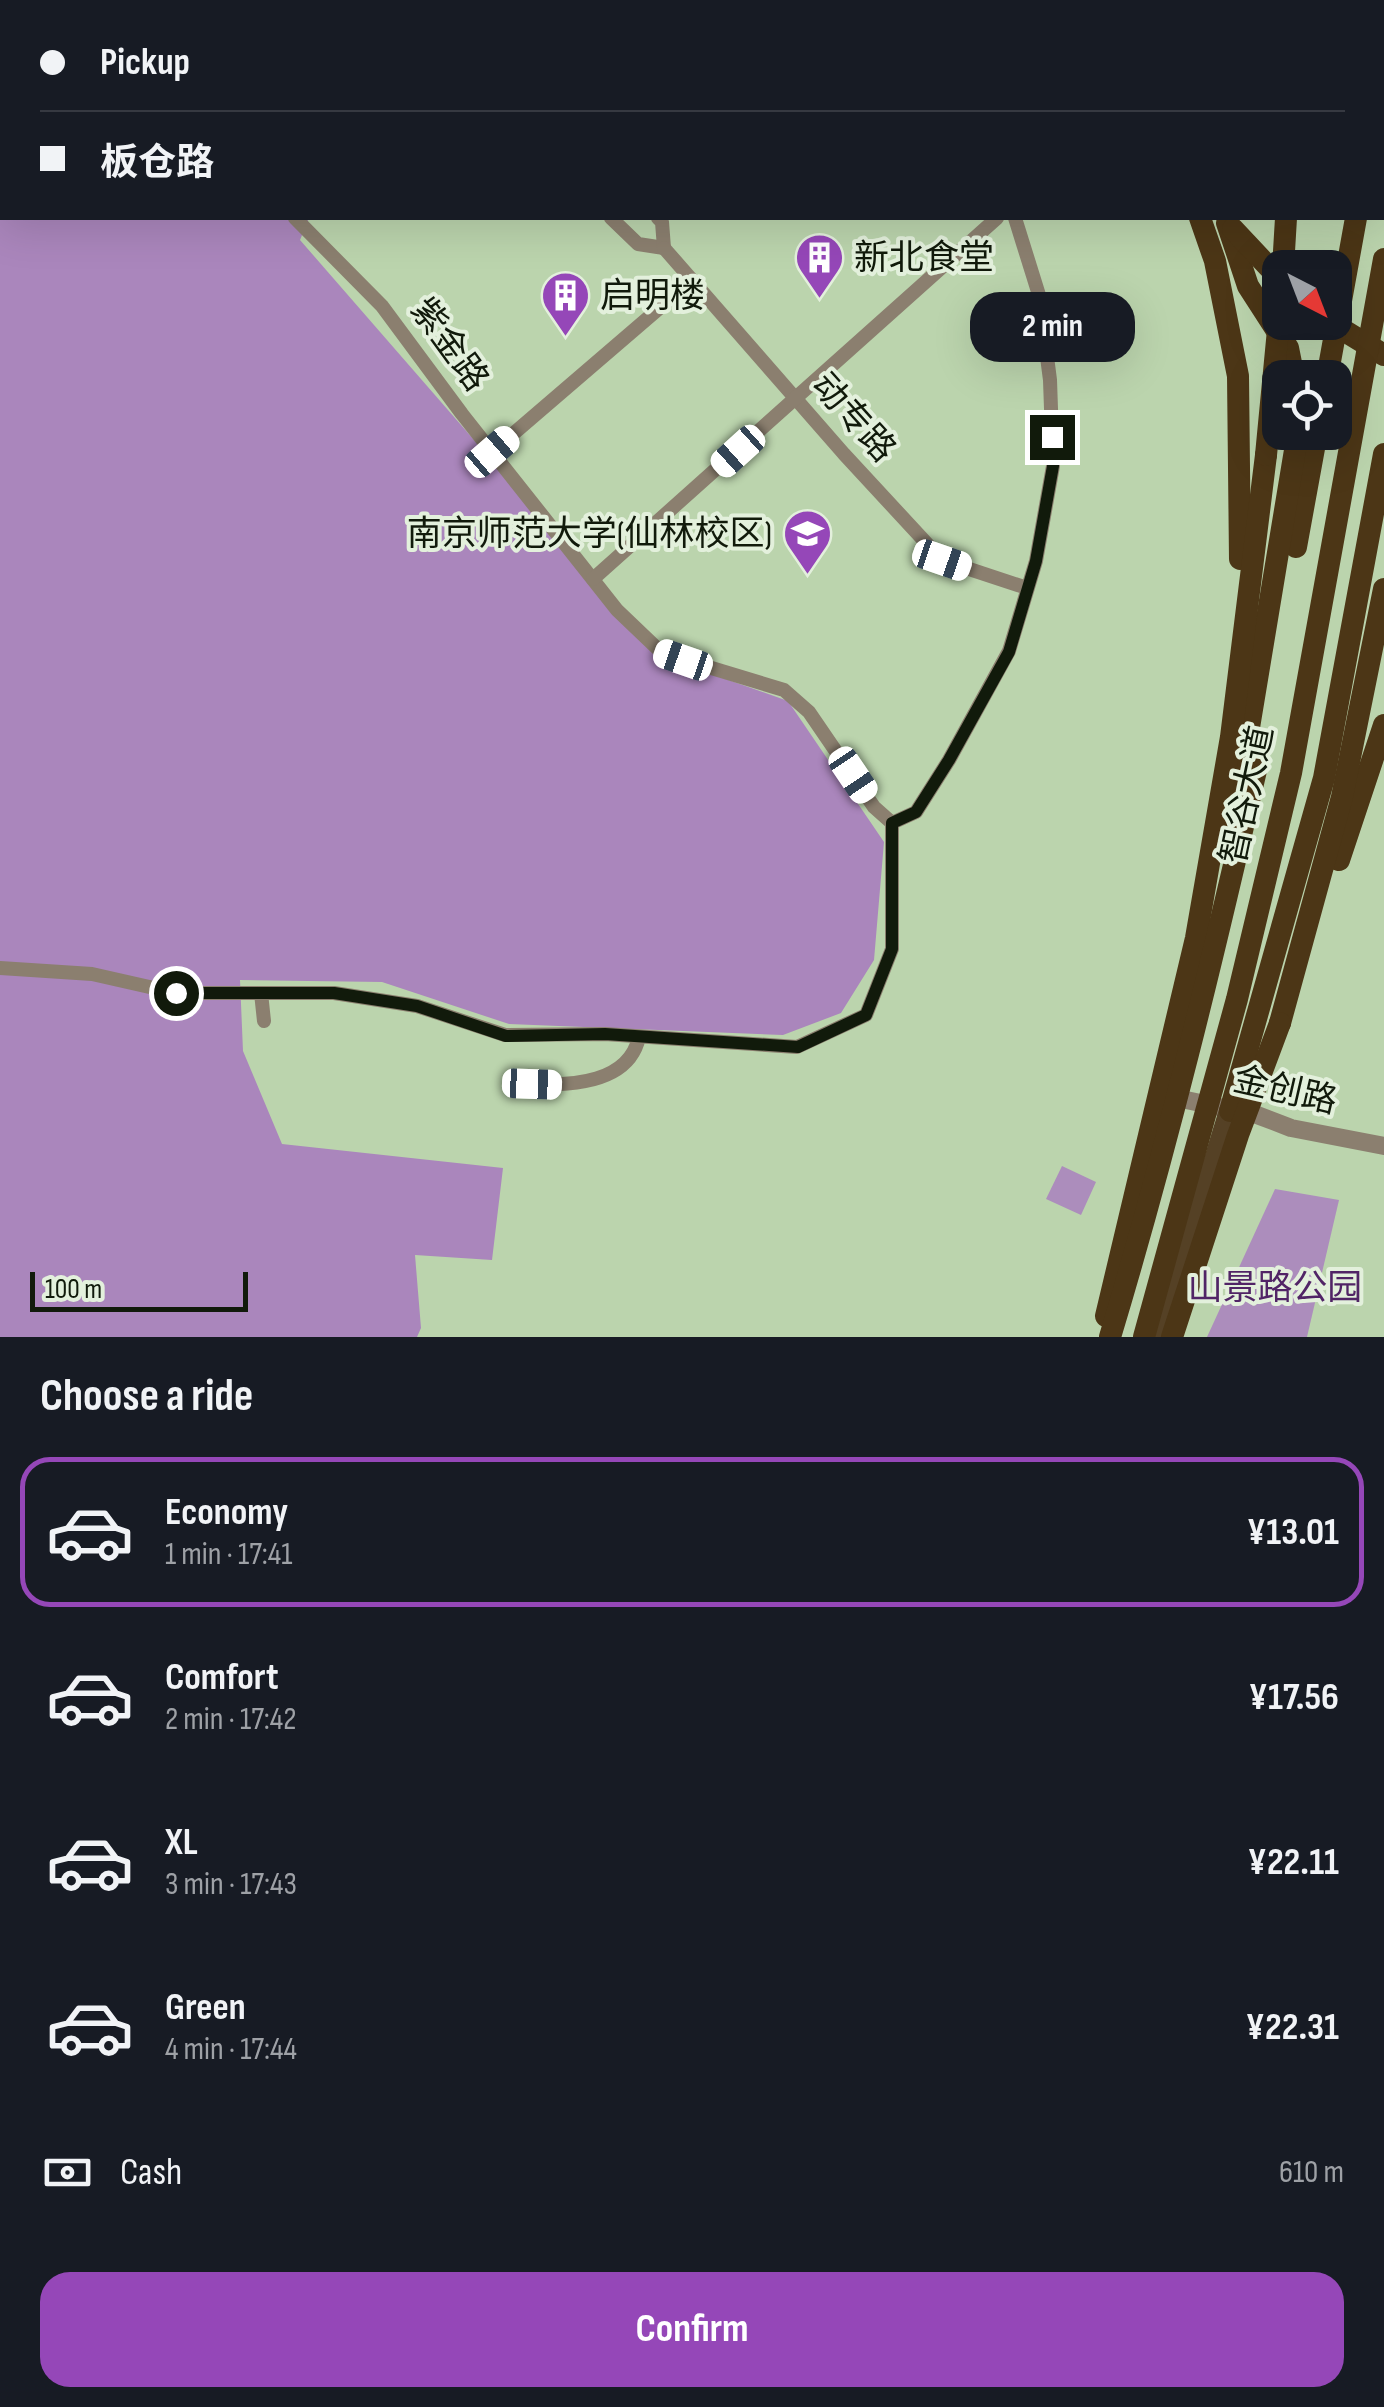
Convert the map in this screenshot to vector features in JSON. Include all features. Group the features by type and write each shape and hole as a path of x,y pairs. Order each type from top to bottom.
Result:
{"highway":[{"path":"1201,220 1215,261 1238,376 1242,542 1230,647 1232,736"},
{"path":"1226,220 1262,259"},
{"path":"1226,220 1248,286 1288,348 1290,360"},
{"path":"1285,250 1286,220"},
{"path":"1330,360 1356,220"},
{"name":"智谷大道","path":"1144,1337 1238,998 1291,772 1384,259"},
{"path":"1352,335 1384,355"},
{"path":"1105,1337 1196,938 1232,736 1277,340"},
{"path":"1172,1097 1234,822 1296,450"},
{"name":"智谷大道","path":"1105,1337 1152,1200 1202,1002 1252,784 1314,450"},
{"path":"1230,1111 1324,778 1384,454"},
{"path":"1280,1023 1342,797 1384,589"},
{"path":"1172,1337 1238,1135 1384,726"}],"main road":[{"path":"1105,1337 1172,1097"},
{"path":"1160,1337 1230,1111"}],"street":[{"name":"紫金路","path":"297,220 382,306 618,610 662,653 784,690 810,712 874,806 892,823"},
{"path":"612,220 638,244 664,248 660,220"},
{"path":"593,580 996,220"},
{"path":"0,968 92,974 176,993 334,993 417,1006 506,1036 638,1037 798,1047 866,1015 892,949 892,823 916,812 1009,652 1036,561 1053,466 1050,380 1039,295 1016,220"},
{"name":"动专路","path":"664,248 942,560 1026,588"},
{"path":"492,452 691,281"},
{"path":"261,993 264,1021"},
{"path":"532,1084 568,1086 618,1071 635,1055 638,1037"},
{"name":"金创路","path":"1172,1097 1258,1115 1291,1128 1384,1146"}],"green space":[{"path":"1062,1166 1096,1182 1081,1215 1046,1199"},
{"name":"山景路公园","path":"1275,1189 1339,1200 1307,1337 1207,1337"}],"shaded area":[{"path":"0,220 308,220 300,240 663,657 788,701 884,842 874,960 841,1013 783,1035 509,1024 382,982 240,980 243,1051 282,1144 503,1168 492,1260 415,1255 421,1328 417,1337 0,1337"}],"place":[{"name":"新北食堂","path":"819,300"},
{"name":"启明楼","path":"565,338"},
{"name":"南京师范大学(仙林校区)","path":"807,576"}],"route":[{"path":"176,993 334,993 417,1006 506,1036 605,1034 798,1047 866,1015 892,949 892,823 916,812 1009,652 1036,561 1053,466 1052,437"}]}
